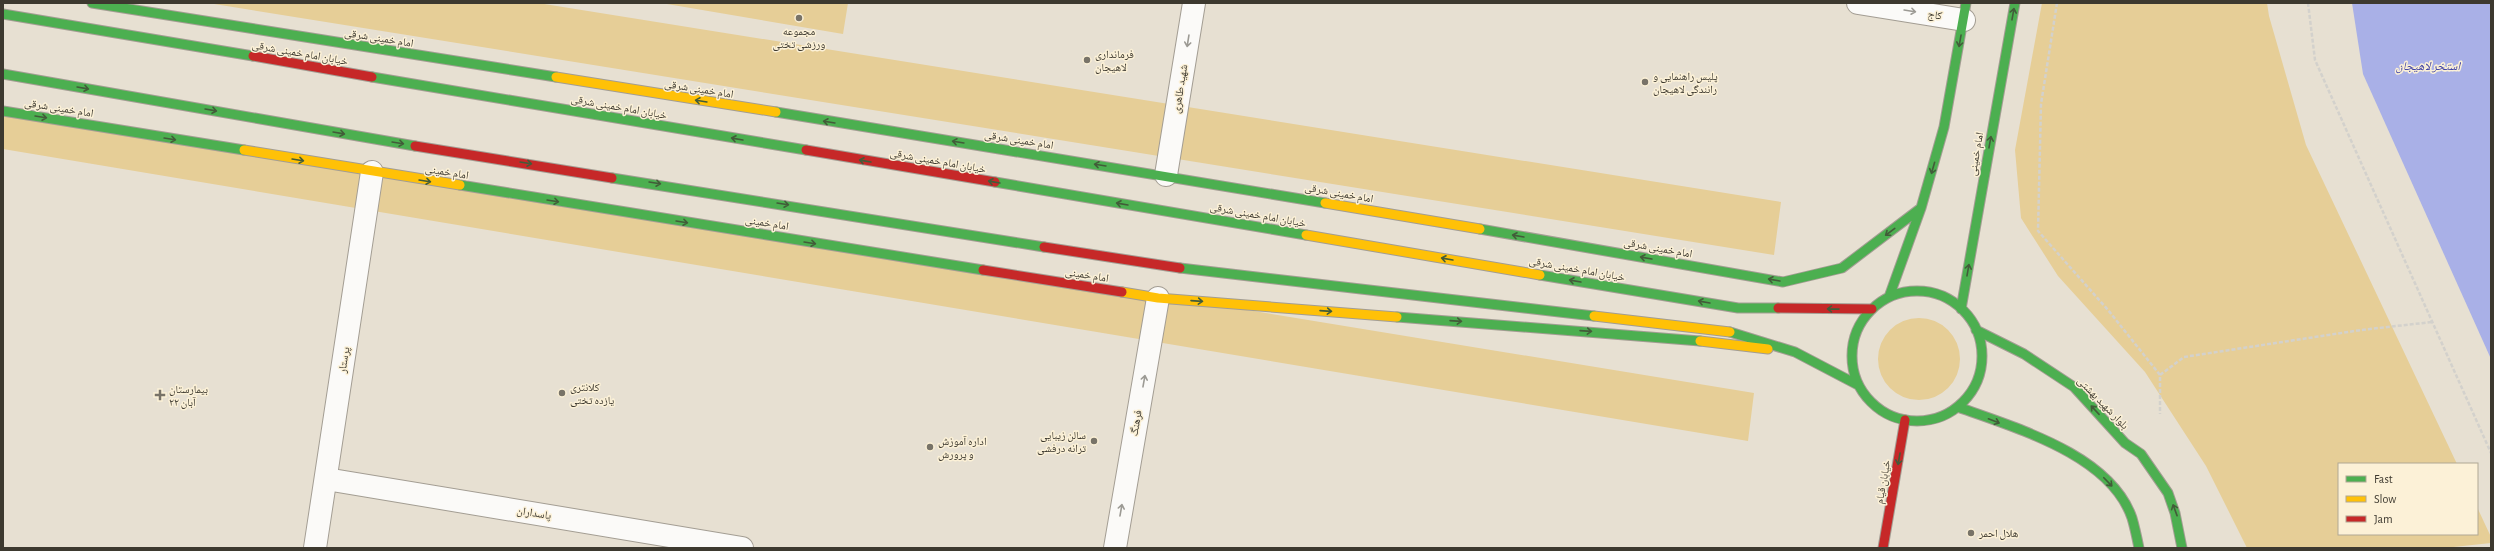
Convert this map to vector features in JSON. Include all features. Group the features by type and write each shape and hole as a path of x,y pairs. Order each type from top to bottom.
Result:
{"main road":[{"name":"امام خمینی شرقی","path":"92,3 1166,175 1783,282 1842,268 1921,208"},
{"name":"امام خمینی","path":"1961,309 2015,3"},
{"path":"1889,298 1921,208 1944,127 1965,11"},
{"name":"خیابان امام خمینی شرقی","path":"3,14 1738,308 1872,309"},
{"path":"3,74 359,136 1157,265 1728,331 1795,352 1858,385"},
{"name":"امام خمینی شرقی","path":"3,111 372,172"},
{"name":"امام خمینی","path":"372,172 1158,298"},
{"path":"1914,292 1939,295 1961,309 1976,330 1982,357 1980,372 1975,385 1958,407 1936,418 1924,421 1905,420 1886,414 1870,401 1858,385 1852,366 1853,345 1859,326 1872,309 1889,298 1914,292"},
{"path":"1158,298 1678,339 1795,352"},
{"name":"بلوار شهید بهشتی","path":"1976,330 2024,354 2074,387 2125,442 2134,447 2165,484 2177,515 2182,548"},
{"path":"1958,407 2056,446 2098,471 2120,494 2131,514 2139,548"},
{"name":"خیابان قیام","path":"1883,548 1905,420"}],"street":[{"name":"شهید طاهری","path":"1166,175 1194,3"},
{"name":"کاج","path":"1858,3 1965,11"},
{"name":"پرستار","path":"315,548 372,172"},
{"name":"فرهنگ","path":"1115,548 1158,298"},
{"name":"پاسداران","path":"326,479 742,548"}],"path":[{"path":"2057,3 2041,104 2038,231 2108,310 2160,375 2160,414"},
{"path":"2308,3 2314,60 2491,453"},
{"path":"2160,375 2184,357 2354,331 2432,322"}],"shaded area":[{"path":"208,3 538,3 1781,202 1774,255"},
{"name":"مجموعه ورزشی تختی","path":"661,3 848,3 843,34"},
{"path":"2042,3 2267,3 2269,16 2306,145 2457,463 2338,463 2338,535 2478,535 2478,509 2491,537 2491,543 2444,548 2247,548 2206,466 2145,372 2058,276 2021,218 2015,150"},
{"path":"3,106 1754,393 1748,441 3,149"},
{"path":"1919,318 1935,322 1948,330 1956,343 1960,359 1956,375 1948,388 1935,396 1919,400 1903,396 1890,388 1882,375 1878,359 1882,343 1890,330 1903,322"}],"water":[{"name":"استخر لاهیجان","path":"2352,3 2491,3 2491,359 2363,74"}],"traffic: fast":[{"path":"92,3 556,77"},
{"path":"1889,297 1921,208 1944,127 1966,3"},
{"path":"1961,309 2015,3"},
{"path":"3,14 253,56"},
{"path":"3,74 415,146"},
{"path":"372,77 806,150"},
{"path":"3,111 244,150"},
{"path":"776,112 1325,203"},
{"path":"612,178 1044,247"},
{"path":"995,182 1306,235"},
{"path":"460,185 983,270"},
{"path":"1480,229 1783,282 1842,268 1921,208"},
{"path":"1180,268 1594,316"},
{"path":"1540,275 1738,308 1778,308"},
{"path":"1917,291 1942,296 1963,310 1977,331 1982,356 1977,381 1963,402 1942,416 1917,421 1892,416 1871,402 1857,381 1852,356 1857,331 1871,310 1892,296 1917,291"},
{"path":"1397,317 1700,341"},
{"path":"1976,330 2024,354 2074,387 2125,443 2141,454 2168,493 2175,513 2182,548"},
{"path":"1730,332 1795,352 1858,385"},
{"path":"1958,407 2032,434 2058,446 2082,460 2104,477 2121,496 2132,518 2139,548"}],"traffic: slow":[{"path":"556,77 776,112"},
{"path":"244,150 460,185"},
{"path":"1325,203 1480,229"},
{"path":"1306,235 1540,275"},
{"path":"1122,292 1158,298 1397,317"},
{"path":"1594,316 1730,332"},
{"path":"1700,341 1768,349"}],"traffic: jam":[{"path":"253,56 372,77"},
{"path":"415,146 612,178"},
{"path":"806,150 995,182"},
{"path":"1044,247 1180,268"},
{"path":"983,270 1122,292"},
{"path":"1778,308 1872,309"},
{"path":"1883,548 1905,420"}],"place":[{"name":"مجموعه ورزشی تختی","path":"799,18"},
{"name":"فرمانداری لاهیجان","path":"1087,60"},
{"name":"پلیس راهنمایی و رانندگی لاهیجان","path":"1645,82"},
{"name":"کلانتری یازده تختی","path":"562,393"},
{"name":"بیمارستان ۲۲ آبان","path":"160,395"},
{"name":"سالن زیبایی ترانه درفشی","path":"1094,441"},
{"name":"اداره آموزش و پرورش","path":"930,447"},
{"name":"هلال احمر","path":"1971,533"}]}
